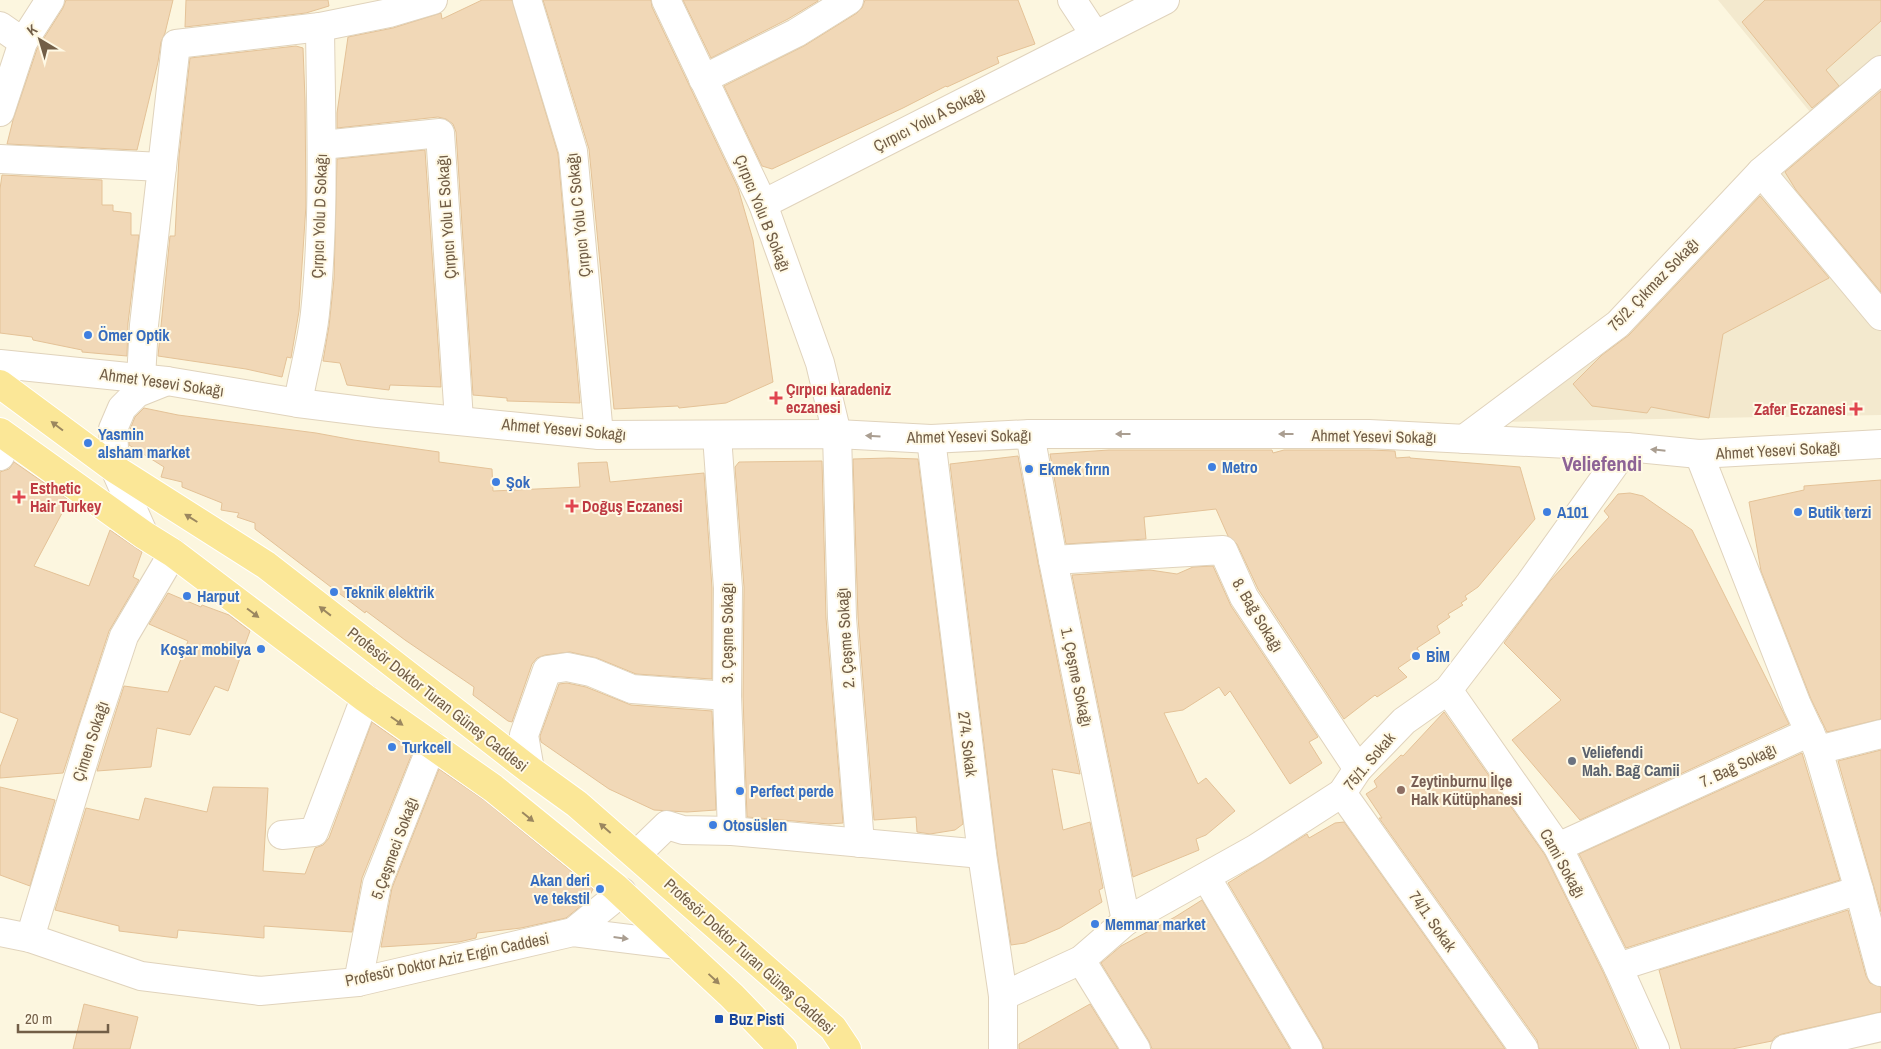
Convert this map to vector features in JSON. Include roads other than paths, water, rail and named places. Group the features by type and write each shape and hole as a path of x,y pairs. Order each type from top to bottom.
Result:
{"main road":[{"name":"Profesör Doktor Turan Güneş Caddesi","path":"0,384 115,469 266,565 530,770 577,804 833,1028 847,1049"},
{"path":"3,442 173,553 365,698 493,788 622,892 732,996 783,1049"}],"street":[{"path":"0,112 23,42 50,0"},
{"path":"140,378 144,325 176,44 320,27 389,13 433,0"},
{"name":"Çırpıcı Yolu C Sokağı","path":"527,0 573,151 598,435"},
{"name":"Çırpıcı Yolu B Sokağı","path":"666,0 763,204 820,363 837,434"},
{"path":"703,79 796,33 849,0"},
{"path":"1072,0 1095,35"},
{"name":"Çırpıcı Yolu A Sokağı","path":"763,204 1165,0"},
{"path":"0,26 23,42"},
{"name":"Çırpıcı Yolu D Sokağı","path":"298,402 315,315 321,241 320,27"},
{"name":"75/2. Çıkmaz Sokağı","path":"1464,439 1618,324 1761,172 1881,70"},
{"name":"Çırpıcı Yolu E Sokağı","path":"322,146 440,133 459,420"},
{"path":"0,159 162,167"},
{"path":"1761,172 1881,316"},
{"name":"Ahmet Yesevi Sokağı","path":"0,364 167,381 378,413 598,435 837,434 931,439 1030,434 1369,434 1626,447 1699,454 1881,444"},
{"path":"144,535 115,469 113,429 122,408 137,393 167,381"},
{"name":"2. Çeşme Sokağı","path":"837,434 842,618 860,843"},
{"name":"1. Çeşme Sokağı","path":"1030,434 1053,560 1126,920"},
{"name":"3. Çeşme Sokağı","path":"717,436 728,588 727,696 732,830"},
{"name":"274. Sokak","path":"931,439 982,854 1003,996 1003,1049"},
{"name":"75/1. Sokak","path":"1003,996 1081,960 1126,920 1206,878 1342,794 1358,769 1404,720 1448,690 1530,583 1626,447"},
{"path":"1699,454 1797,705 1814,741 1860,890 1881,972"},
{"name":"8. Bağ Sokağı","path":"1053,560 1223,550 1244,597 1358,769"},
{"name":"Çimen Sokağı","path":"30,938 92,733 124,636 173,553"},
{"path":"530,770 524,735 547,670 567,667 591,672 632,689 727,696"},
{"name":"Cami Sokağı","path":"1448,690 1558,847 1618,967 1654,1049"},
{"path":"282,835 314,832 365,698"},
{"name":"7. Bağ Sokağı","path":"1558,847 1814,741 1881,734"},
{"name":"5.Çeşmeci Sokağı","path":"358,982 377,884 432,745"},
{"name":"74/1. Sokak","path":"1342,794 1522,1048"},
{"path":"636,855 667,825 683,830 732,830 982,854"},
{"path":"1206,878 1308,1049"},
{"path":"1618,967 1860,890"},
{"path":"572,932 622,892"},
{"name":"Profesör Doktor Aziz Ergin Caddesi","path":"0,932 30,938 141,976 260,990 358,982 572,932"},
{"path":"572,932 678,945"},
{"path":"1081,960 1136,1049"},
{"path":"1785,1049 1881,1027"}],"place":[{"name":"Ömer Optik","path":"88,335"},
{"name":"Çırpıcı karadeniz eczanesi","path":"776,398"},
{"name":"Zafer Eczanesi","path":"1856,409"},
{"name":"Yasmin alsham market","path":"88,443"},
{"name":"Metro","path":"1212,467"},
{"name":"Ekmek fırın","path":"1029,469"},
{"name":"Şok","path":"496,482"},
{"name":"Esthetic Hair Turkey","path":"19,497"},
{"name":"Doğuş Eczanesi","path":"572,506"},
{"name":"A101","path":"1547,512"},
{"name":"Butik terzi","path":"1798,512"},
{"name":"Teknik elektrik","path":"334,592"},
{"name":"Harput","path":"187,596"},
{"name":"Koşar mobilya","path":"261,649"},
{"name":"BİM","path":"1416,656"},
{"name":"Turkcell","path":"392,747"},
{"name":"Veliefendi Mah. Bağ Camii","path":"1572,761"},
{"name":"Zeytinburnu İlçe Halk Kütüphanesi","path":"1401,790"},
{"name":"Perfect perde","path":"740,791"},
{"name":"Otosüslen","path":"713,825"},
{"name":"Akan deri ve tekstil","path":"600,889"},
{"name":"Memmar market","path":"1095,924"},
{"name":"Buz Pisti","path":"719,1019"}],"district":[{"name":"Veliefendi","path":"1602,463"}]}
